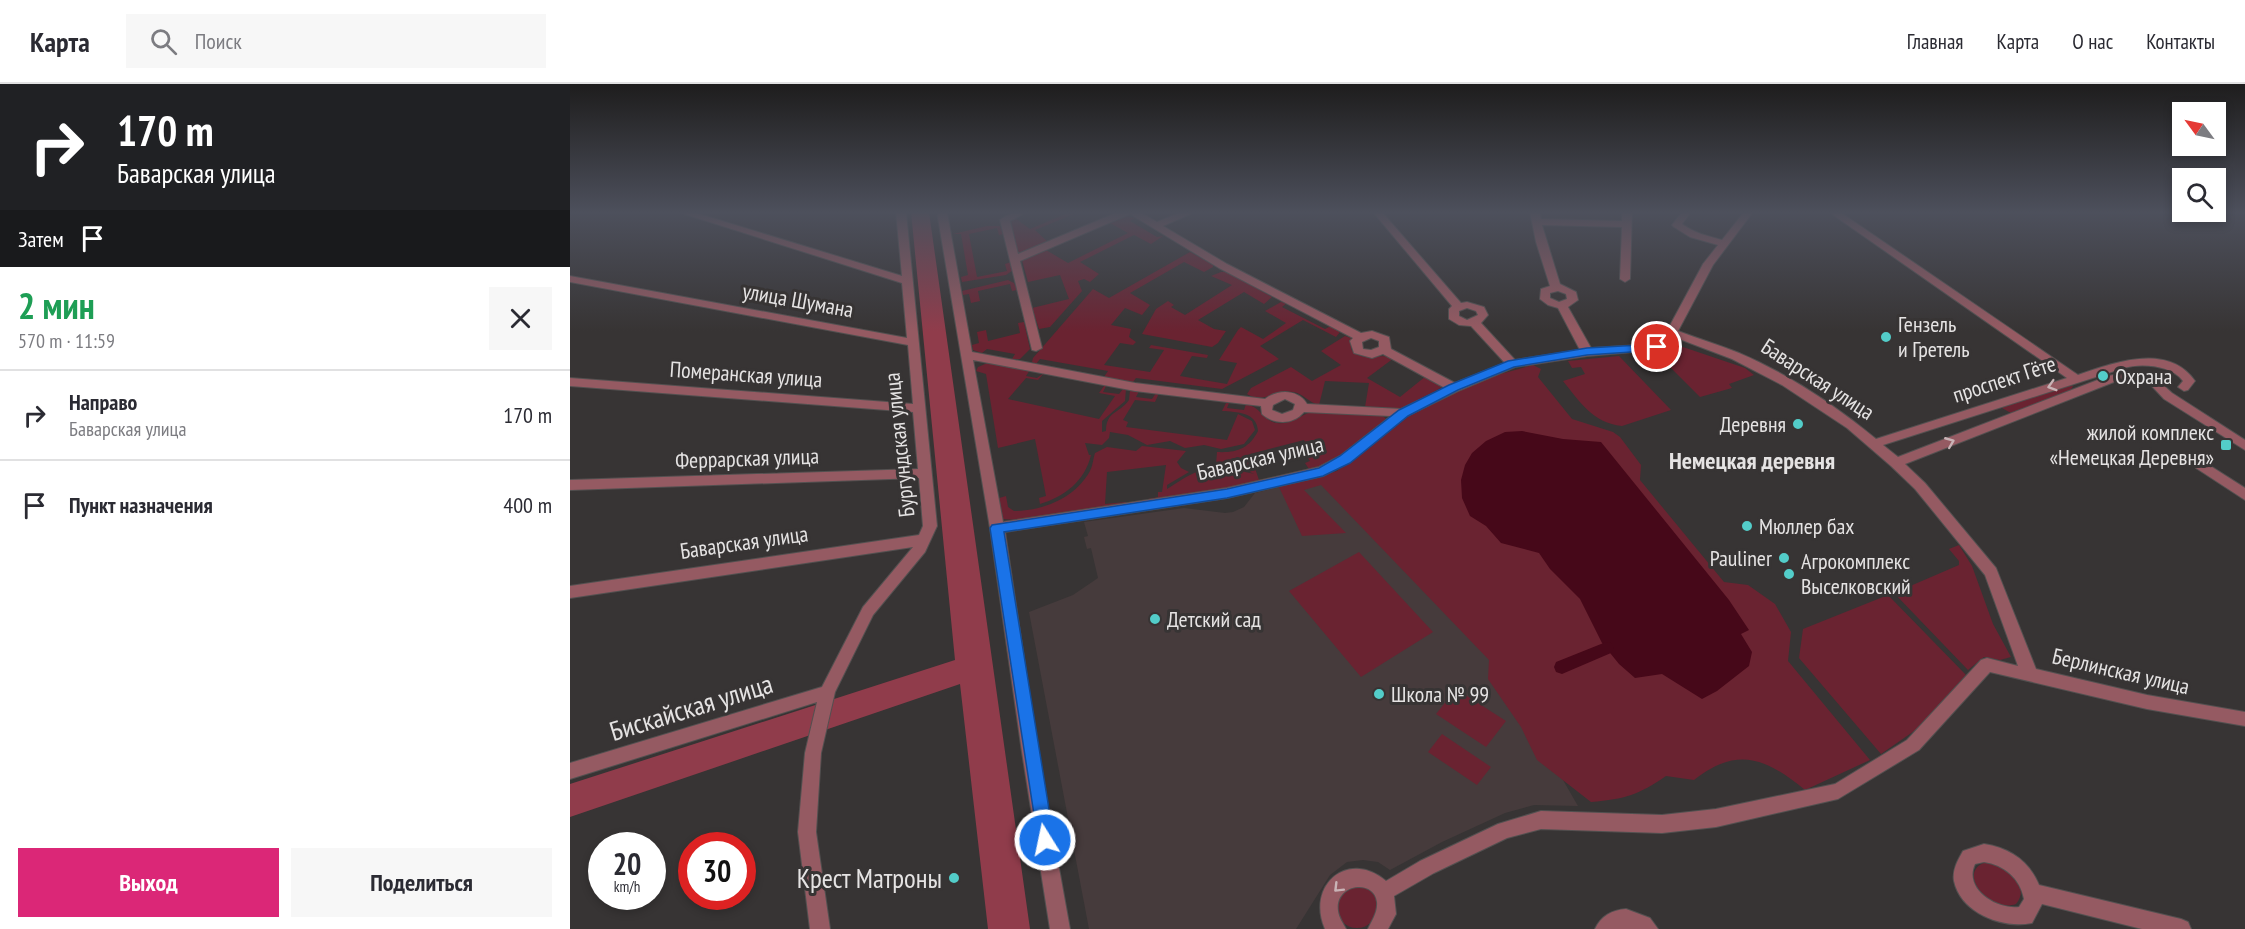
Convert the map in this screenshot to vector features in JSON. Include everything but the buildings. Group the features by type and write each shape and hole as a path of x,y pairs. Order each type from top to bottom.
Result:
{"street":[{"path":"810,251 906,281"},
{"name":"Бургундская улица","path":"820,929 807,832 813,753 827,692 868,611 920,548 930,526 904,251"},
{"path":"949,251 997,528 1030,752 1060,929"},
{"path":"1012,251 1036,348"},
{"path":"1014,260 1034,251"},
{"path":"1198,251 1360,337 1372,334 1382,337 1387,342 1384,350"},
{"path":"1411,251 1458,306 1472,305 1480,309 1483,315 1474,322 1512,364"},
{"path":"1544,251 1556,288"},
{"path":"1625,279 1626,251"},
{"path":"1672,333 1697,282 1717,251"},
{"path":"1890,251 2076,379"},
{"name":"улица Шумана","path":"570,279 912,342"},
{"path":"1556,288 1568,290 1573,294 1573,300 1562,305 1548,302 1544,297 1547,290 1556,288"},
{"path":"1562,305 1587,352"},
{"name":"Баварская улица","path":"997,528 1227,494 1323,471 1345,459 1403,413 1454,388 1512,364 1587,352 1657,347 1672,333 1736,356 1764,370 1851,425 1896,463 1920,486 1991,572 2029,673"},
{"path":"1360,337 1355,345 1362,353 1372,354 1384,350 1454,388"},
{"path":"967,355 1135,387 1267,403 1280,396 1291,396 1299,401 1300,408"},
{"path":"2189,410 2186,382 2170,366 2150,363 2142,367 2149,379 2168,396 2189,410 2245,446"},
{"name":"проспект Гёте","path":"1874,444 2120,365 2150,363"},
{"name":"проспект Гёте","path":"1896,463 2112,379 2130,376 2149,379 2171,388 2186,382"},
{"name":"Померанская улица","path":"570,382 918,408"},
{"path":"1267,403 1266,411 1278,418 1289,417 1300,408 1403,413"},
{"path":"2201,465 2245,495"},
{"name":"Феррарская улица","path":"570,485 924,473"},
{"name":"Баварская улица","path":"570,592 924,540"},
{"name":"Берлинская улица","path":"1384,892 1427,867 1504,830 1541,820 1662,824 1716,819 1838,791 1913,745 1987,664 2147,702 2245,719"},
{"name":"Бискайская улица","path":"570,771 827,692"},
{"path":"1334,928 1330,920 1328,903 1335,888 1349,878 1365,878 1373,880 1384,892 1387,911 1378,929"},
{"path":"2033,893 2181,929"},
{"path":"1605,929 1616,920 1624,918 1633,919 1648,929"}],"shaded area":[{"path":"915,251 935,251 1030,929 988,929 960,684 570,817 570,784 955,660"},
{"path":"964,251 972,251 977,277 1007,271 1005,264 1011,262 1013,270 1006,275 962,282 961,277 968,275"},
{"path":"1043,251 1048,251 1068,263 1091,251 1101,251 1080,262 1099,274 1090,282 1084,279 1078,281 1082,291 1050,327 1039,329 1032,308 1069,299 1060,275 1028,282 1022,260"},
{"path":"1190,252 1213,264 1213,267 1204,272 1184,262 1130,293 1150,305 1142,315 1125,308 1111,325 1131,329 1129,337 1136,342 1133,345 1120,343 1104,365 1150,372 1164,350 1149,348 1151,345 1208,355 1207,358 1192,356 1180,376 1227,384 1237,363 1219,360 1238,330 1241,327 1263,339 1286,323 1265,311 1281,302 1287,303 1282,307 1325,329 1331,326 1340,332 1336,337 1303,320 1260,346 1279,359 1222,389 1136,378 1133,382 1104,377 1108,371 1040,359 1036,364 1032,362 1093,289 1109,298"},
{"path":"1228,272 1272,297 1264,304 1244,292 1198,320 1214,329 1226,331 1218,343 1212,347 1142,334 1156,309 1168,301 1174,305 1171,307 1185,315 1232,285 1211,276"},
{"path":"1008,280 1014,283 1017,290 1012,291 1010,284 978,291 980,301 971,303 969,294 963,295 962,291"},
{"path":"1024,322 1030,349 1020,359 1012,359 1015,354 987,349 982,353 973,350 972,345 979,343 977,332 986,330 988,341 1020,333 1018,323"},
{"path":"1345,336 1351,338 1351,349 1361,356 1394,358 1367,378 1400,397 1426,376 1444,386 1404,409 1365,407 1369,383 1325,381 1319,405 1300,394 1287,391 1259,398 1247,394 1251,388 1291,367 1312,381 1341,365 1321,351"},
{"path":"1683,347 1745,368 1754,375 1729,384 1732,388 1700,397 1658,355"},
{"path":"1619,356 1671,410 1622,426 1612,424 1603,421 1588,410 1563,381 1585,374 1581,367 1572,368 1568,361"},
{"path":"990,362 1030,370 1026,376 1037,378 1044,373 1038,380 1026,378 1008,399 1099,419 1115,396 1099,393 1104,386 1106,386 1103,392 1119,394 1126,389 1125,401 1102,421 1102,432 1106,431 1111,416 1129,400 1130,390 1139,391 1136,397 1152,399 1156,393 1159,393 1155,402 1135,400 1123,420 1128,422 1126,427 1227,440 1238,414 1252,421 1255,430 1244,444 1221,449 1204,445 1185,448 1170,441 1147,445 1128,435 1110,432 1109,438 1102,445 1085,443 1091,455 1079,480 1057,497 1040,504 1039,498 1046,496 1035,439 998,448 986,374 976,371 978,367"},
{"path":"1533,365 1541,369 1538,377 1572,419 1613,432 1620,437 1641,465 1640,480 1724,582 1748,585 1775,604 1791,632 1788,661 1870,760 1805,790 1777,770 1764,764 1751,760 1738,760 1710,769 1694,780 1666,776 1631,795 1591,802 1537,760 1521,727 1488,679 1489,660 1321,485 1304,490 1346,533 1302,536 1279,487 1337,471 1414,412 1490,377"},
{"path":"2069,384 2073,386 2071,390 2011,413 2000,407"},
{"path":"1226,403 1229,403 1227,408 1244,410 1246,404 1255,408 1268,420 1277,423 1287,423 1307,413 1319,411 1382,415 1387,420 1326,467 1299,472 1309,469 1305,463 1310,461 1306,455 1310,453 1304,440 1250,454 1259,480 1280,476 1281,478 1149,504 1148,499 1158,497 1158,492 1162,492 1166,465 1107,472 1105,504 1126,502 1126,506 1017,520 1002,519 996,499 1006,496 1008,507 1014,511 1036,509 1057,501 1076,489 1091,469 1095,453 1107,447 1136,451 1142,446 1186,451 1177,462 1181,468 1189,472 1167,485 1167,489 1189,475 1208,468 1228,468 1254,474 1244,469 1216,465 1217,452 1241,449 1258,431 1254,420 1245,414 1222,411"},
{"path":"1522,431 1563,439 1601,442 1729,600 1749,630 1741,634 1752,652 1749,666 1717,691 1702,699 1662,674 1635,678 1619,664 1602,643 1580,599 1550,569 1539,553 1501,543 1486,526 1470,516 1462,498 1461,480 1465,465 1472,453 1486,441 1505,432"},
{"name":"Школа № 99","path":"1371,448 1578,806 1534,805 1505,813 1442,842 1390,870 1378,862 1363,860 1347,862 1330,875 1296,929 1089,929 1029,612 1073,595 1098,578 1091,548 1087,549 1084,537 1088,536 1084,522 1184,508 1233,512 1244,507 1255,493 1341,471"},
{"path":"1959,545 1972,566 1993,624 2011,657 2000,660 1984,657 1968,670 1894,593 1959,565 1959,561 1949,549"},
{"path":"1359,552 1433,632 1361,677 1289,591"},
{"path":"1888,595 1966,675 1917,729 1881,754 1799,658 1803,629"},
{"path":"1456,689 1506,721 1486,747 1436,714"},
{"path":"1442,734 1491,767 1477,785 1428,752"},
{"path":"1987,862 2008,871 2019,883 2020,897 2016,904 1995,903 1979,890 1974,873 1978,867"},
{"path":"1357,886 1372,892 1378,907 1372,922 1357,928 1342,922 1336,907 1342,892"}],"waterway":[{"path":"1562,667 1606,648"}],"place":[{"name":"Гензель и Гретель","path":"1886,337"},
{"name":"Охрана","path":"2103,376"},
{"name":"Деревня","path":"1798,424"},
{"name":"жилой комплекс «Немецкая Деревня»","path":"2226,445"},
{"name":"Мюллер бах","path":"1747,526"},
{"name":"Pauliner","path":"1784,558"},
{"name":"Агрокомплекс Выселковский","path":"1789,574"},
{"name":"Детский сад","path":"1155,619"},
{"name":"Школа № 99","path":"1379,694"},
{"name":"Крест Матроны","path":"954,878"}],"district":[{"name":"Немецкая деревня","path":"1752,460"}],"route":[{"path":"1045,840 997,528 1227,494 1323,471 1345,459 1403,413 1454,388 1512,364 1587,352 1657,347"}]}
